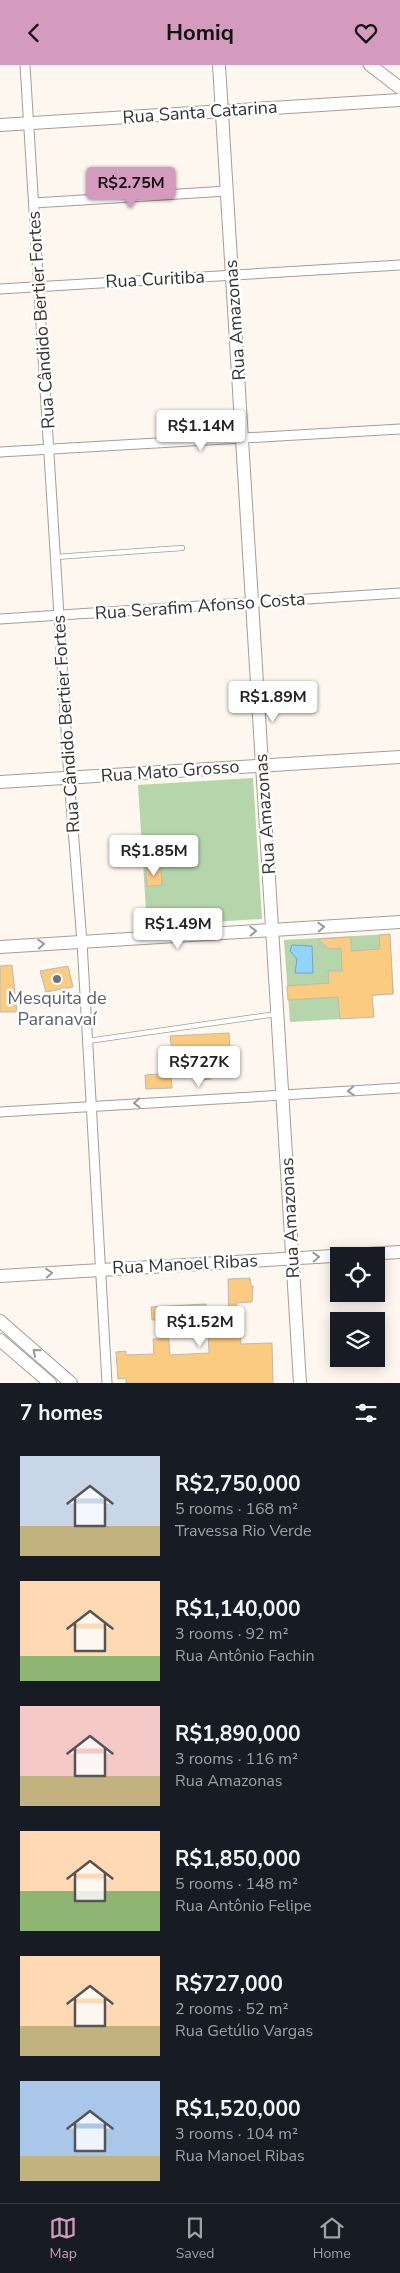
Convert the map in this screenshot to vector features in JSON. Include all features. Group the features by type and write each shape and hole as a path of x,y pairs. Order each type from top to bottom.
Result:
{"street":[{"name":"Rua Cândido Bertier Fortes","path":"25,65 69,777 82,942 107,1383"},
{"name":"Rua Amazonas","path":"219,65 300,1383"},
{"path":"370,65 400,88"},
{"name":"Rua Santa Catarina","path":"0,125 400,100"},
{"path":"34,203 227,191"},
{"name":"Rua Curitiba","path":"0,289 39,285 400,265"},
{"path":"0,452 400,429"},
{"name":"Rua Serafim Afonso Costa","path":"0,619 400,593"},
{"name":"Rua Mato Grosso","path":"0,782 400,757"},
{"path":"0,947 400,922"},
{"path":"0,1112 400,1088"},
{"name":"Rua Manoel Ribas","path":"0,1276 400,1252"},
{"path":"0,1321 63,1380"},
{"path":"0,1340 50,1383"}],"lane":[{"path":"56,557 182,548"},
{"path":"87,1041 278,1013"}],"green space":[{"path":"253,778 262,919 147,926 138,785"},
{"path":"390,934 394,994 372,996 374,1017 290,1022 284,940"}],"water":[{"path":"292,945 312,946 313,973 295,973 297,959 290,951"}],"building":[{"path":"161,869 162,885 147,886 146,870"},
{"path":"390,934 393,994 372,995 374,1017 340,1019 338,997 288,1000 287,986 329,983 328,971 342,971 341,948 329,949 318,939 351,937 351,951 380,949 379,935"},
{"path":"12,965 17,1012 0,1012 0,966"},
{"name":"Mesquita de Paranavaí","path":"68,966 73,987 46,992 40,971"},
{"path":"229,1033 231,1070 229,1070 229,1075 211,1076 211,1079 202,1080 202,1076 180,1078 178,1051 172,1052 170,1036"},
{"path":"171,1073 172,1088 146,1089 145,1075"},
{"path":"250,1278 251,1286 253,1286 252,1302 236,1303 241,1344 272,1343 273,1383 126,1383 126,1378 118,1379 116,1352 126,1351 126,1355 154,1354 153,1339 161,1339 160,1320 152,1320 151,1307 206,1304 208,1325 229,1323 228,1279","holes":["208,1330 209,1353 170,1355 168,1332"]}],"place":[{"name":"Mesquita de Paranavaí","path":"57,979"}]}
